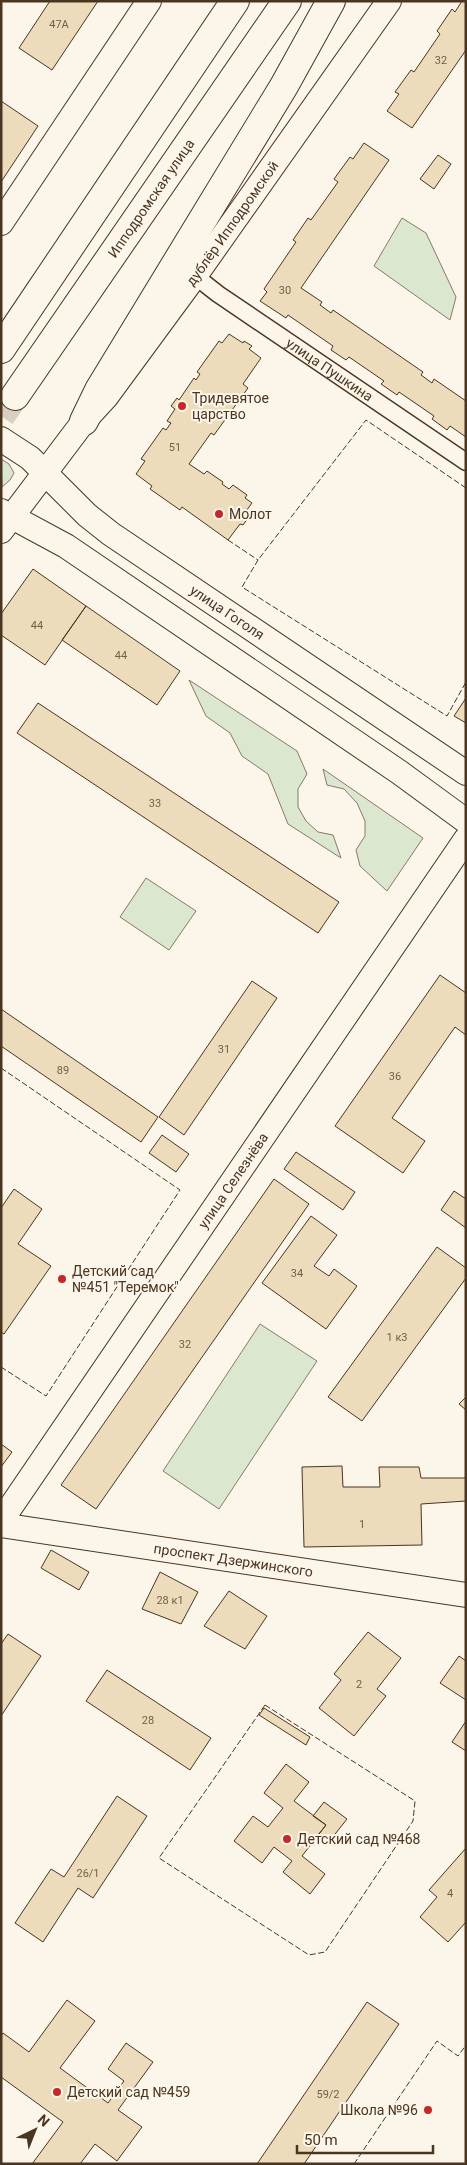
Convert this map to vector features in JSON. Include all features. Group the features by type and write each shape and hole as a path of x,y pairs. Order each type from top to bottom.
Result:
{"highway":[{"path":"1,349 235,1"},
{"name":"Ипподромская улица","path":"15,396 287,1"},
{"path":"76,431 284,86 331,1"}],"street":[{"path":"1,223 149,1"},
{"name":"дублёр Ипподромской","path":"76,431 106,397 195,276 389,1"},
{"name":"улица Пушкина","path":"195,276 218,294 466,462"},
{"path":"76,431 45,472 5,519 66,546 466,820"},
{"name":"улица Гоголя","path":"10,445 45,472 87,515 111,534 466,773"},
{"name":"улица Селезнёва","path":"1,1521 466,839"},
{"name":"проспект Дзержинского","path":"1,1525 466,1595"}],"green space":[{"path":"402,218 426,233 456,297 450,320 374,266"},
{"path":"1,459 9,464 14,473 10,480 2,487"},
{"path":"189,680 297,751 307,774 298,789 298,807 306,821 318,832 333,835 341,858 288,824 268,774 242,756 230,733 206,716"},
{"path":"323,769 423,838 387,891 360,866 356,850 365,836 365,821 357,803 344,789 327,785"},
{"path":"146,878 196,911 169,950 120,917"},
{"path":"260,1324 317,1361 219,1509 163,1471"}],"building":[{"path":"50,1 98,1 52,70 19,48"},
{"path":"462,1 466,1 466,50 412,128 387,111 399,94 395,92 411,70 414,72 440,34 437,31 452,9 455,12"},
{"path":"1,101 38,126 1,182"},
{"path":"364,143 389,160 301,288 322,302 320,305 331,313 333,310 423,372 421,375 432,383 434,379 466,401 466,437 450,426 447,430 432,419 434,416 399,392 397,395 381,384 384,381 349,357 346,360 331,350 333,346 288,315 286,318 260,301 267,292 264,289 296,242 293,240 308,218 311,220 338,182 334,179 350,157 353,159"},
{"path":"438,155 451,164 434,189 420,179"},
{"path":"229,334 243,343 244,341 252,346 249,349 261,358 243,384 248,388 214,435 211,433 189,464 204,474 207,471 223,482 222,484 229,489 233,485 247,495 245,498 252,503 246,511 251,514 243,525 240,524 228,540 182,507 180,510 150,489 152,486 136,474 145,461 141,459 163,428 166,430 171,423 167,421 175,409 171,406 177,398 179,400 194,378 196,380 200,374 197,372 219,341 222,343"},
{"path":"33,569 86,606 45,665 1,635 1,614"},
{"path":"86,606 180,671 157,705 62,640"},
{"path":"466,698 466,723 454,716"},
{"path":"38,703 339,902 318,933 17,733"},
{"path":"440,975 466,993 466,1035 455,1027 392,1118 425,1141 403,1173 335,1126"},
{"path":"252,981 277,998 184,1135 159,1117"},
{"path":"1,1009 158,1117 141,1142 1,1046"},
{"path":"162,1135 189,1154 176,1172 149,1153"},
{"path":"296,1152 355,1192 343,1210 284,1169"},
{"path":"274,1179 309,1204 96,1509 61,1485"},
{"path":"14,1189 42,1209 18,1244 51,1266 4,1334 1,1332 1,1208"},
{"path":"454,1191 466,1199 466,1228 441,1210"},
{"path":"311,1216 337,1235 314,1266 329,1276 334,1269 357,1286 326,1329 262,1283"},
{"path":"437,1247 466,1268 466,1278 362,1421 328,1397"},
{"path":"466,1397 466,1410 459,1404"},
{"path":"1,1444 12,1452 1,1467"},
{"path":"342,1466 343,1487 380,1487 379,1467 419,1467 421,1478 466,1478 466,1501 421,1504 422,1545 304,1547 302,1467"},
{"path":"51,1550 89,1572 79,1590 41,1568"},
{"path":"160,1572 198,1592 181,1624 142,1609"},
{"path":"229,1591 267,1616 245,1649 204,1626"},
{"path":"368,1632 401,1658 377,1689 386,1696 354,1736 319,1708 341,1680 334,1674"},
{"path":"8,1634 41,1656 1,1716 1,1644"},
{"path":"459,1656 466,1661 466,1700 440,1683"},
{"path":"107,1670 211,1738 190,1770 86,1701"},
{"path":"264,1708 310,1737 306,1745 259,1715"},
{"path":"466,1721 466,1751 452,1742"},
{"path":"286,1764 309,1782 294,1801 326,1825 302,1856 325,1874 310,1894 283,1872 292,1861 274,1847 262,1863 234,1841 253,1816 268,1827 283,1808 264,1793"},
{"path":"117,1796 147,1816 93,1898 78,1888 43,1942 15,1923 51,1869 64,1877"},
{"path":"324,1802 347,1819 328,1843 318,1835 326,1825 313,1816"},
{"path":"466,1848 466,1922 448,1942 420,1917 437,1897 429,1890"},
{"name":"Детский сад №459","path":"67,2000 95,2021 60,2068 108,2103 124,2081 108,2069 126,2043 153,2062 118,2110 142,2127 117,2161 95,2144 80,2164 32,2164 63,2122 1,2077 1,2036 3,2033 29,2052"},
{"path":"367,2002 399,2024 304,2164 257,2164"}],"tunnel":[{"path":"1,416 15,396"}],"fence":[{"path":"466,488 366,420 258,560 242,587 447,716 466,682"},
{"path":"228,540 258,560"},
{"path":"1,1068 180,1190 46,1396 1,1367"},
{"path":"265,1705 415,1801 413,1821 325,1952 309,1955 159,1858 265,1705"},
{"path":"354,2164 437,2041 458,2056 466,2045"}],"place":[{"name":"Тридевятое царство","path":"182,406"},
{"name":"Молот","path":"219,514"},
{"name":"Детский сад №451 \"Теремок\"","path":"62,1279"},
{"name":"Детский сад №468","path":"287,1839"},
{"name":"Детский сад №459","path":"57,2092"},
{"name":"Школа №96","path":"428,2110"}]}
